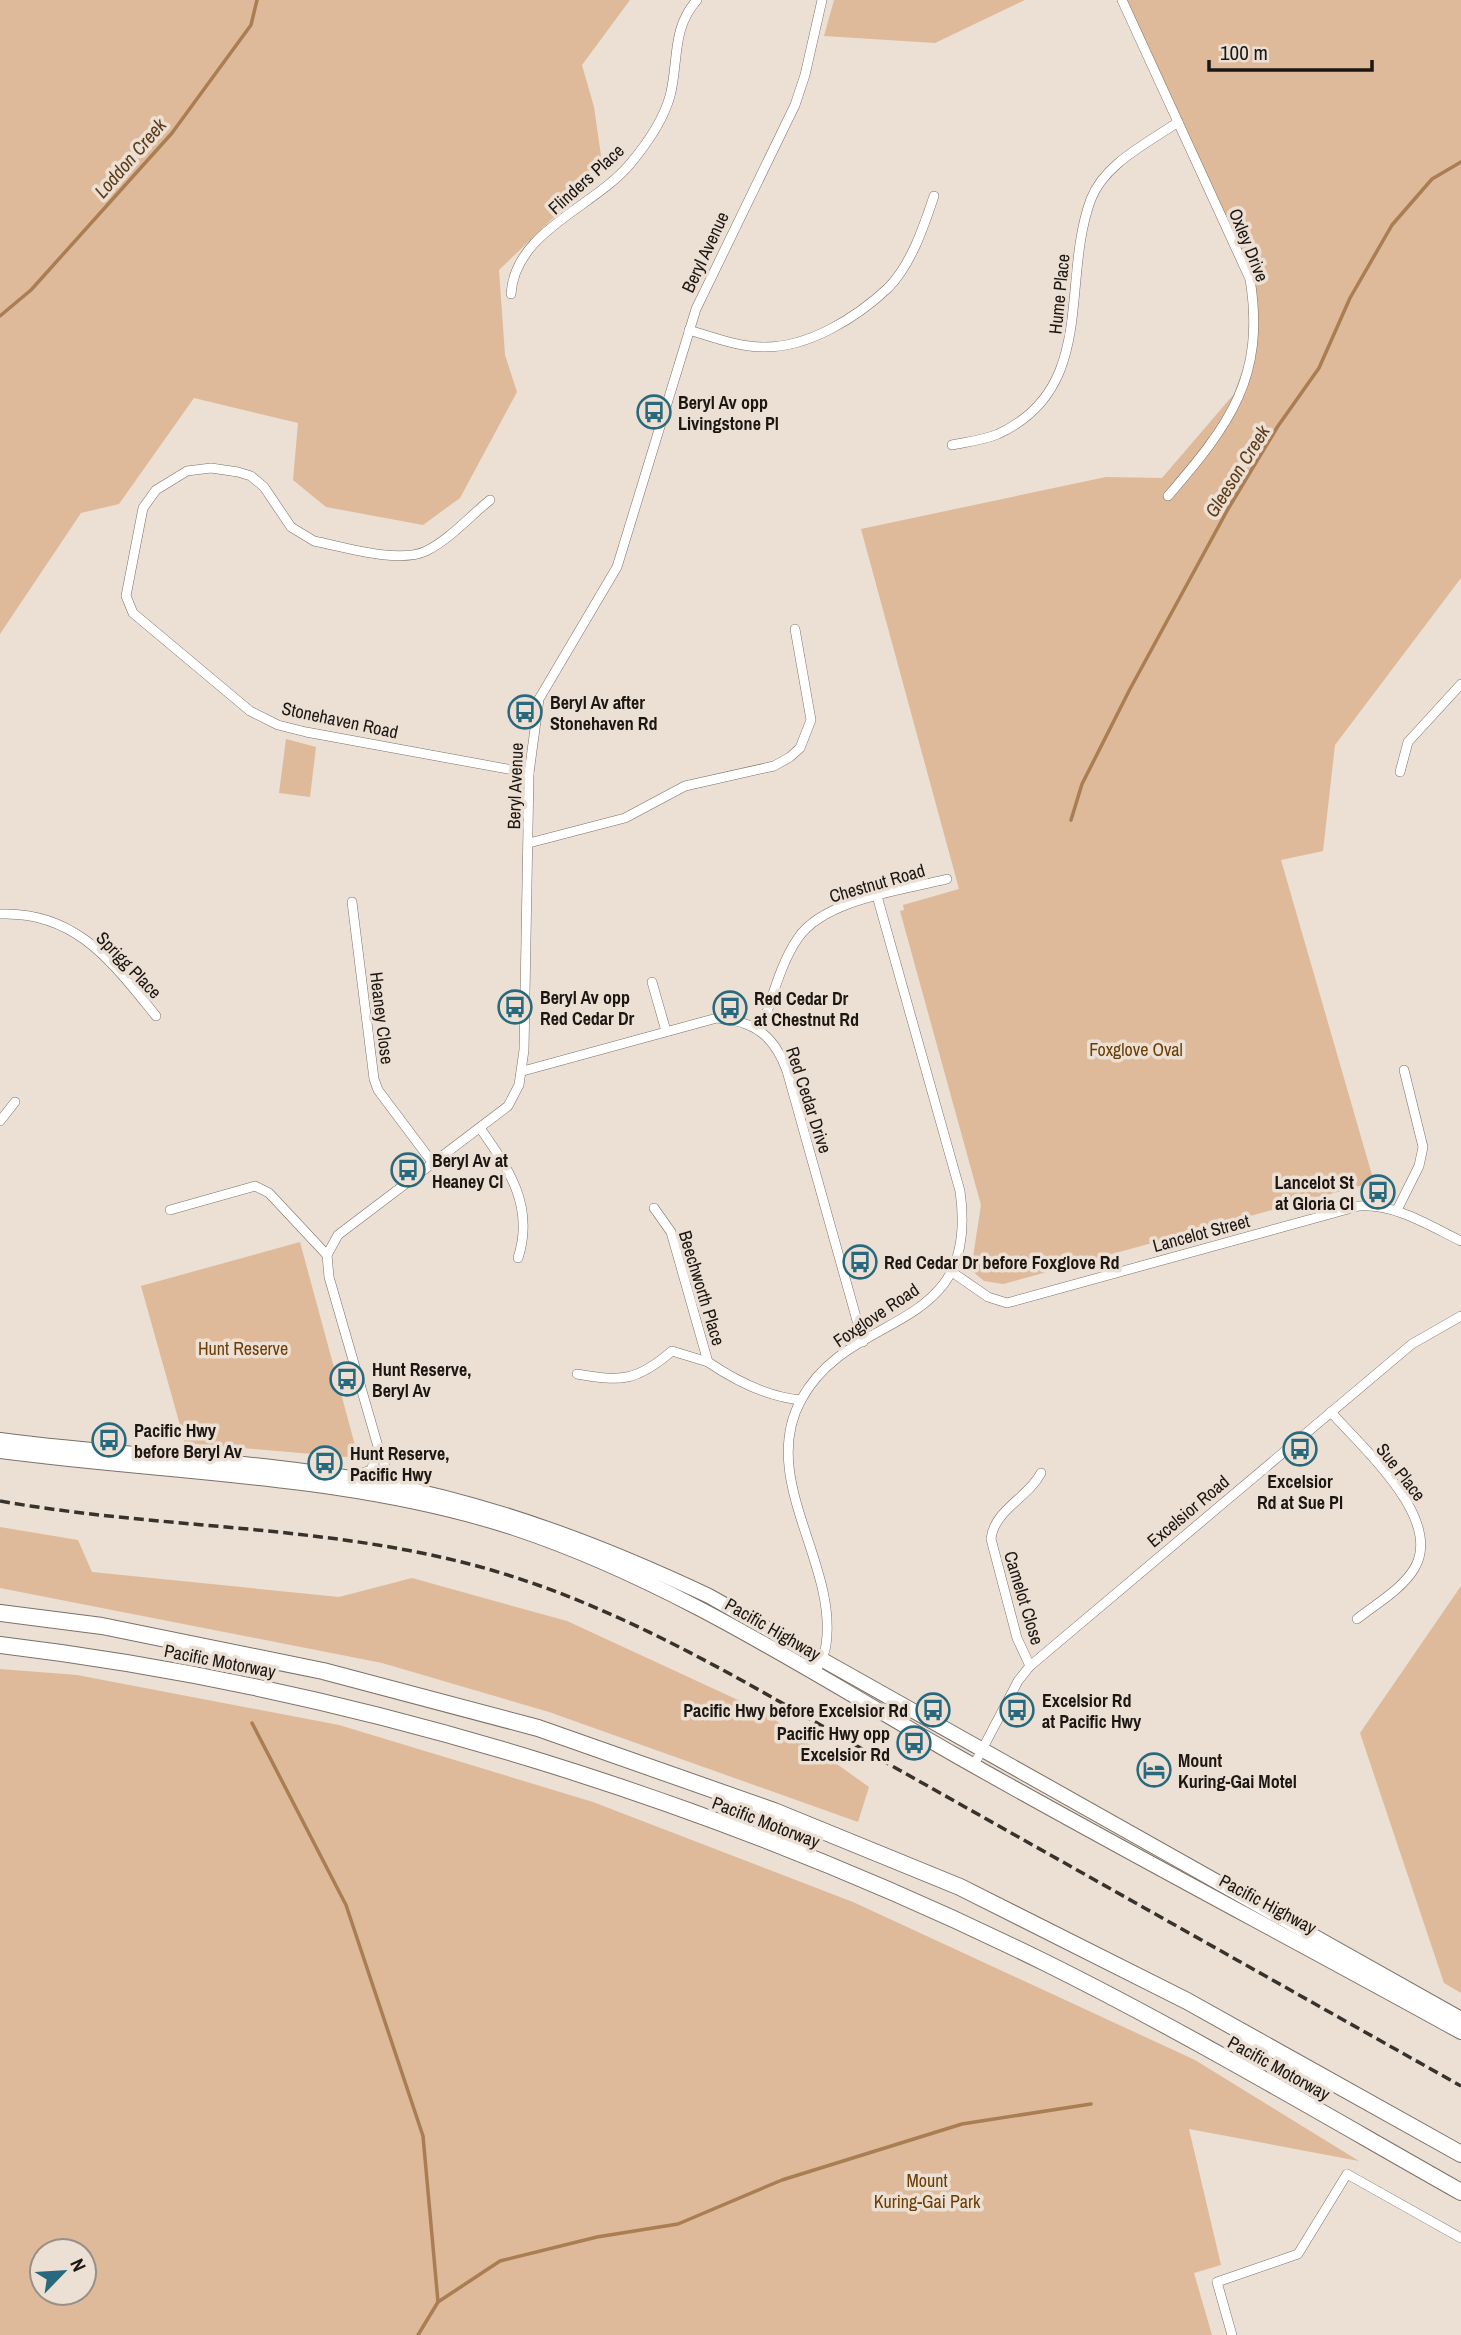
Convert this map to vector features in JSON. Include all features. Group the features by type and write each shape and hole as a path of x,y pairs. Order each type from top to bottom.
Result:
{"highway":[{"name":"Pacific Motorway","path":"0,1613 102,1626 323,1671 538,1728 774,1811 972,1893 1187,2001 1461,2154"},
{"name":"Pacific Motorway","path":"0,1645 87,1655 309,1698 521,1756 764,1838 1045,1963 1172,2029 1461,2192"}],"main road":[{"name":"Pacific Highway","path":"0,1440 340,1477 410,1490 515,1517 601,1547 709,1597 1461,2019"},
{"name":"Pacific Highway","path":"0,1451 331,1486 472,1516 596,1558 686,1602 974,1765 1461,2032"}],"street":[{"name":"Flinders Place","path":"512,294 513,274 524,253 628,167 654,132 670,96 681,23 696,0"},
{"name":"Beryl Avenue","path":"327,1255 338,1236 508,1106 523,1071 529,773 539,699 617,567 637,510 689,330 703,291 791,114 806,75 822,0"},
{"name":"Oxley Drive","path":"1122,0 1250,279 1255,310 1254,353 1240,399 1168,496"},
{"name":"Hume Place","path":"952,445 997,435 1029,416 1054,387 1069,346 1082,239 1092,197 1106,176 1124,158 1178,122"},
{"path":"689,330 735,343 762,347 788,345 829,329 888,287 925,224 934,196"},
{"name":"Stonehaven Road","path":"490,500 426,552 412,556 389,555 314,541 292,527 264,487 251,476 223,469 199,469 176,476 150,497 139,521 126,596 133,613 168,645 264,719 306,732 529,773"},
{"path":"529,843 625,818 685,786 761,769 790,757 804,740 811,720 795,629"},
{"path":"1400,772 1408,742 1461,684"},
{"name":"Chestnut Road","path":"761,1029 790,951 808,927 835,910 877,896 947,879"},
{"name":"Foxglove Road","path":"814,1674 826,1645 821,1588 790,1467 790,1436 801,1400 816,1378 863,1342 917,1310 952,1272 962,1242 960,1191 877,896"},
{"name":"Heaney Close","path":"352,902 374,1079 378,1090 432,1162"},
{"name":"Sprigg Place","path":"0,914 30,913 60,925 87,942 127,980 156,1016"},
{"path":"652,982 666,1031"},
{"path":"523,1071 717,1018 740,1021 761,1029"},
{"name":"Red Cedar Drive","path":"761,1029 781,1052 787,1070 863,1342"},
{"path":"1397,1210 1419,1166 1423,1147 1404,1070"},
{"path":"0,1121 15,1102"},
{"path":"480,1128 515,1180 524,1234 518,1258"},
{"path":"170,1210 255,1186 269,1193 327,1255 328,1277 379,1450 392,1480 410,1490"},
{"name":"Lancelot Street","path":"952,1272 988,1297 1007,1303 1359,1206 1377,1205 1397,1210 1461,1241"},
{"name":"Beechworth Place","path":"654,1208 671,1232 708,1362 726,1374 777,1398 801,1400"},
{"name":"Excelsior Road","path":"974,1765 1018,1681 1030,1666 1412,1344 1461,1316"},
{"path":"577,1374 611,1380 647,1372 672,1351 708,1362"},
{"name":"Sue Place","path":"1331,1412 1411,1507 1421,1539 1418,1561 1413,1571 1357,1619"},
{"path":"340,1477 371,1470 379,1450"},
{"name":"Camelot Close","path":"1030,1666 1017,1637 991,1539 995,1523 1029,1491 1041,1473"},
{"path":"1232,2335 1217,2282 1297,2254 1347,2174 1461,2238"}],"green space":[{"path":"0,0 630,0 582,65 594,107 603,170 499,270 505,355 517,392 460,498 423,525 326,507 293,480 298,423 194,398 119,504 81,513 0,634"},
{"path":"834,0 1025,0 935,43 824,36"},
{"name":"Foxglove Oval","path":"1123,0 1461,0 1461,578 1335,745 1323,851 1281,860 1374,1182 1003,1284 984,1281 971,1270 981,1205 900,911 904,910 903,905 959,889 861,529 1106,477 1162,478 1234,394 1251,346 1252,284"},
{"path":"286,739 316,747 310,797 279,793"},
{"name":"Hunt Reserve","path":"300,1242 356,1449 347,1457 185,1443 141,1286"},
{"path":"0,1527 78,1540 92,1572 339,1597 412,1578 567,1621 764,1712 869,1787 858,1822 549,1712 382,1663 0,1588"},
{"path":"1461,1586 1461,1993 1444,1983 1360,1733"},
{"name":"Mount Kuring-Gai Park","path":"0,1669 77,1675 339,1725 593,1802 853,1902 1195,2060 1359,2161 1189,2129 1221,2265 1194,2273 1212,2335 0,2335"}],"waterway":[{"name":"Loddon Creek","path":"0,316 31,290 172,133 251,25 257,0"},
{"name":"Gleeson Creek","path":"1071,820 1082,784 1130,689 1228,509 1278,426 1319,368 1350,298 1392,225 1432,179 1461,162"},
{"path":"252,1723 346,1905 423,2136 438,2302 418,2335"},
{"path":"438,2302 500,2261 597,2237 678,2224 782,2180 962,2124 1091,2104"}],"railway":[{"path":"0,1501 119,1517 299,1534 418,1552 533,1583 588,1604 747,1683 1461,2086"}],"place":[{"name":"Beryl Av opp Livingstone Pl","path":"654,412"},
{"name":"Beryl Av after Stonehaven Rd","path":"525,712"},
{"name":"Beryl Av opp Red Cedar Dr","path":"515,1007"},
{"name":"Red Cedar Dr at Chestnut Rd","path":"730,1008"},
{"name":"Beryl Av at Heaney Cl","path":"408,1170"},
{"name":"Lancelot St at Gloria Cl","path":"1378,1192"},
{"name":"Red Cedar Dr before Foxglove Rd","path":"860,1262"},
{"name":"Hunt Reserve, Beryl Av","path":"347,1379"},
{"name":"Pacific Hwy before Beryl Av","path":"109,1440"},
{"name":"Excelsior Rd at Sue Pl","path":"1300,1449"},
{"name":"Hunt Reserve, Pacific Hwy","path":"325,1463"},
{"name":"Pacific Hwy before Excelsior Rd","path":"933,1710"},
{"name":"Excelsior Rd at Pacific Hwy","path":"1017,1710"},
{"name":"Pacific Hwy opp Excelsior Rd","path":"914,1743"},
{"name":"Mount Kuring-Gai Motel","path":"1154,1770"}]}
